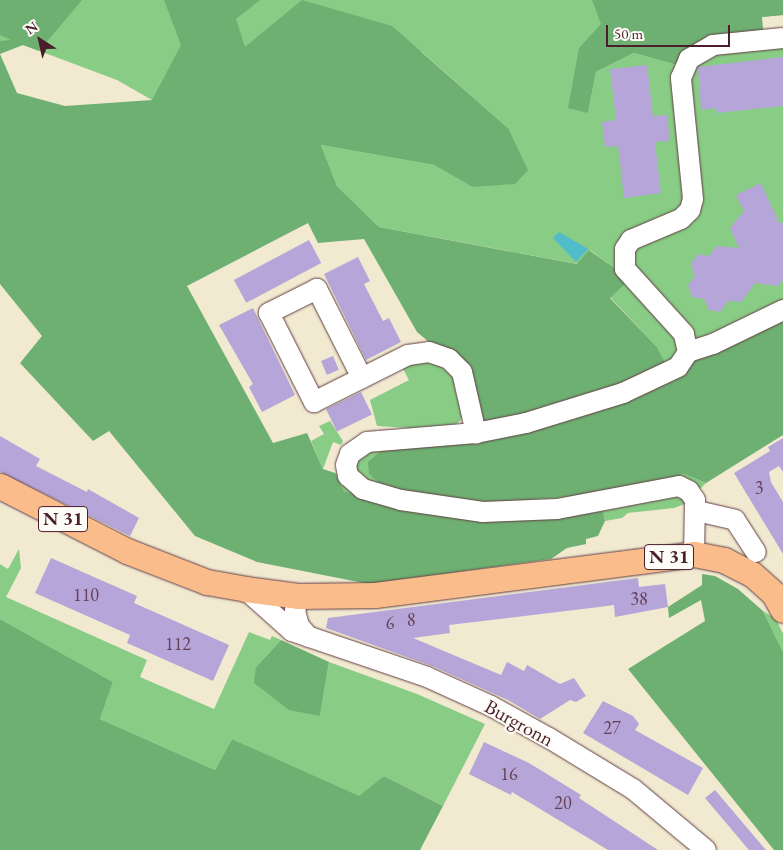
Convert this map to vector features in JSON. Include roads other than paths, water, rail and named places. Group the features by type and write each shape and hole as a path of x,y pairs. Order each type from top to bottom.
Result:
{"main road":[{"name":"N 31","path":"0,486 128,551 207,582 245,589 291,595 375,596 694,554 724,560 752,574 774,594 783,610"}],"street":[{"path":"688,352 684,334 625,269 624,249 631,240 681,219 690,210 693,199 681,78 689,59 713,45 783,38"},
{"path":"362,378 317,289 269,313 314,402 362,378 408,355 429,352 449,359 462,372 476,433"},
{"path":"694,554 697,511 695,500 689,491 679,486 556,509 483,512 401,500 363,489 348,476 346,465 350,454 367,442 476,433 542,419 624,393 678,367 688,352 713,344 783,310"},
{"path":"697,511 735,520 756,552"},
{"name":"Burgronn","path":"245,589 292,631 427,677 491,706 633,789 706,850"},
{"path":"279,621 291,595"},
{"path":"291,595 297,618 309,637"}],"water":[{"path":"559,232 588,249 576,262 553,238"}]}
